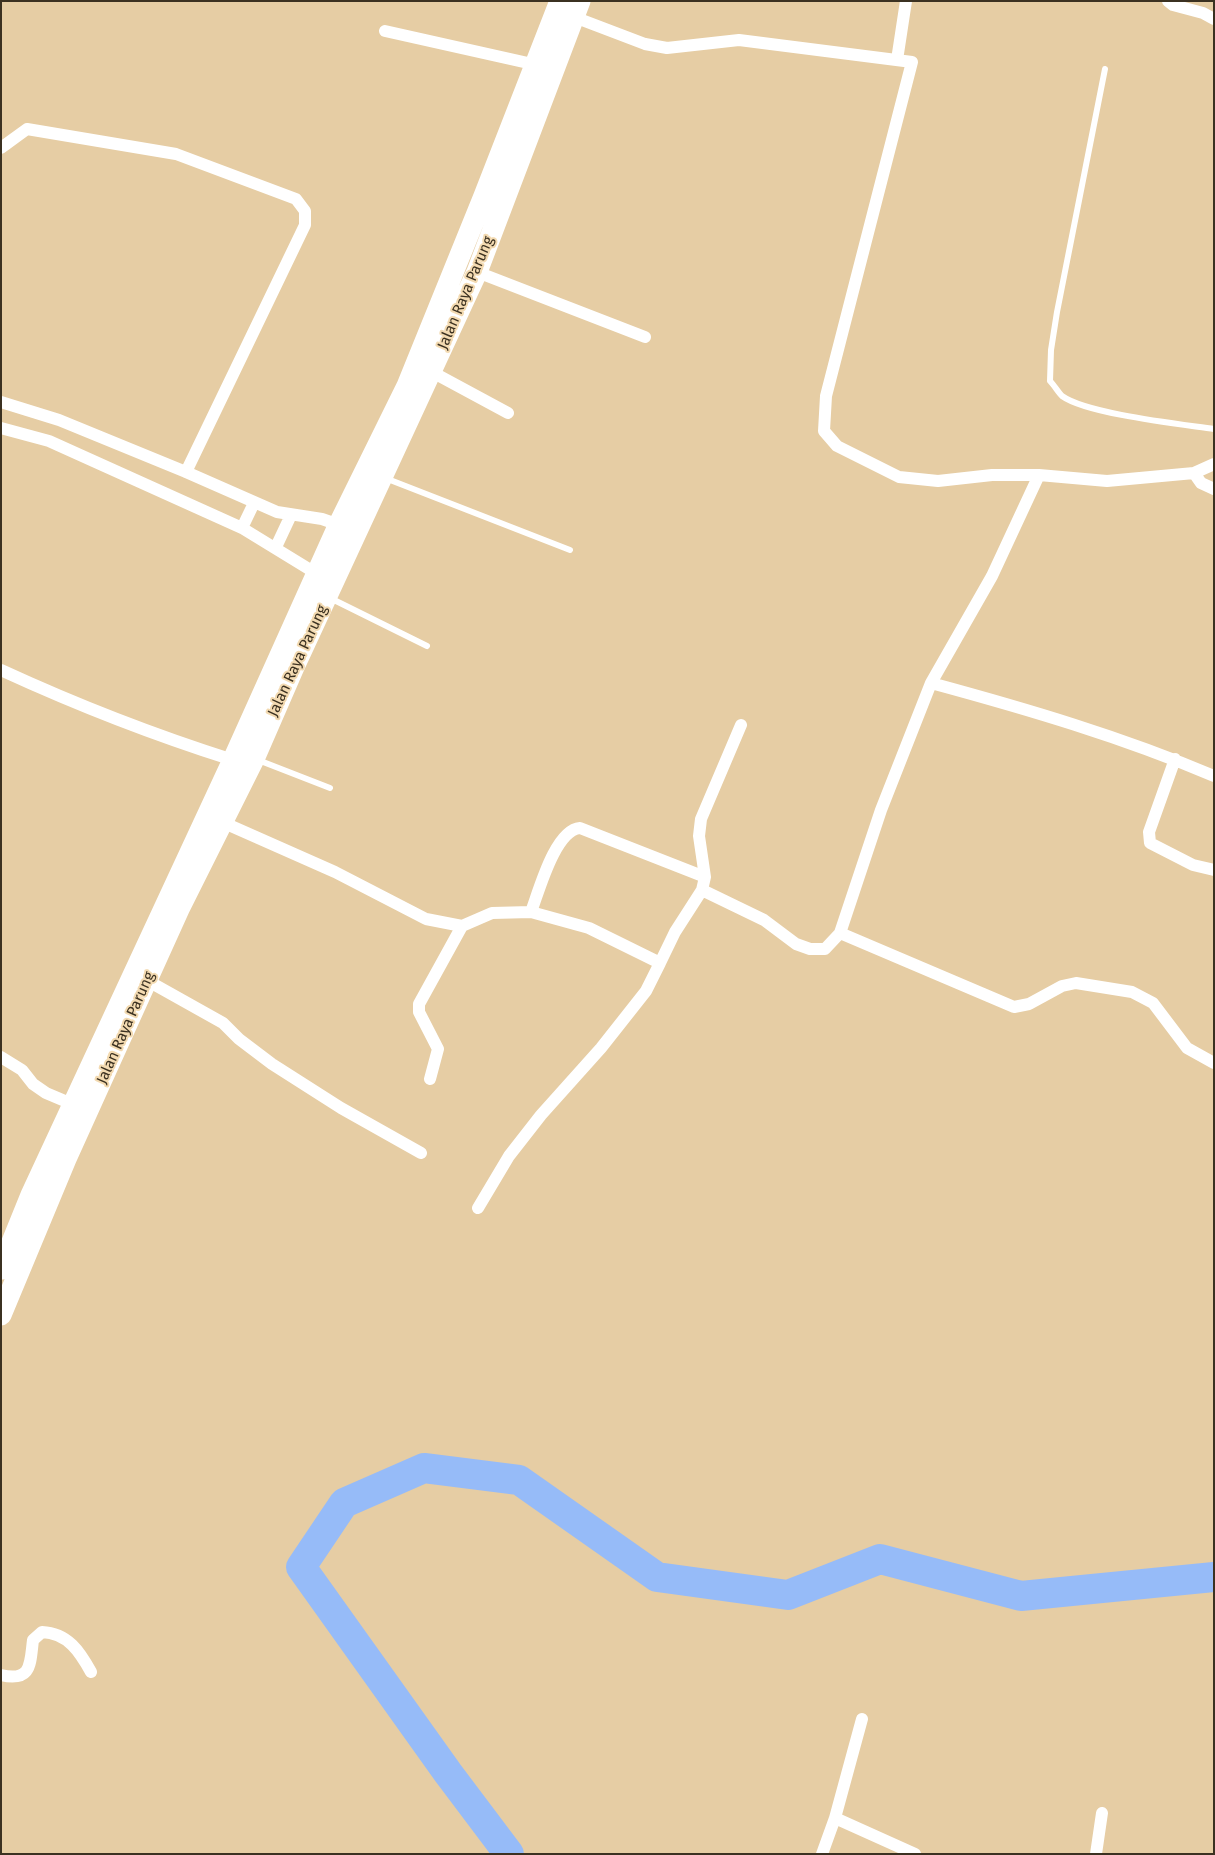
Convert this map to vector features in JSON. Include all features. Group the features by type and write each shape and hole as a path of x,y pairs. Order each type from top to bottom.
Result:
{"highway":[{"name":"Jalan Raya Parung","path":"1,1269 30,1195 72,1104 120,1021 148,981 222,822 254,759 407,386 560,1"},
{"name":"Jalan Raya Parung","path":"348,529 383,477 477,272 577,9"},
{"name":"Jalan Raya Parung","path":"1,1315 66,1159 120,1021 233,760 326,585"}],"street":[{"path":"897,60 906,1"},
{"path":"1168,1 1172,5 1203,12 1214,19"},
{"path":"577,9 645,44 667,48 739,40 912,62 826,396 824,431 837,446 899,476 938,481 992,475 1039,475 1107,481 1194,473 1214,464"},
{"path":"386,31 536,65"},
{"path":"1,148 26,129 176,154 296,199 305,211 305,225 186,472"},
{"path":"477,272 645,337"},
{"path":"432,372 508,413"},
{"path":"1,402 59,420 186,472 254,503 291,515 322,519 348,529"},
{"path":"1,428 49,441 242,528 276,547 326,585"},
{"path":"1194,473 1201,482 1214,489"},
{"path":"702,890 764,920 796,944 810,950 825,949 840,933 881,810 931,683 988,583 1039,475"},
{"path":"242,528 254,503"},
{"path":"276,547 291,515"},
{"path":"1,670 165,738 233,760"},
{"path":"931,683 1030,710 1175,759 1214,776"},
{"path":"478,1208 509,1156 541,1115 595,1055 646,991 675,932 702,890 705,877 699,836 701,819 741,725"},
{"path":"1175,759 1149,832 1150,843 1193,865 1214,870"},
{"path":"222,822 335,872 426,919 462,926 492,913 531,912 588,928 660,963"},
{"path":"531,912 550,861 563,840 574,828 580,828 705,877"},
{"path":"430,1079 438,1049 419,1012 419,1004 462,926"},
{"path":"840,933 1014,1007 1029,1004 1062,986 1076,983 1132,992 1153,1003 1186,1048 1214,1063"},
{"path":"148,981 223,1023 239,1039 272,1064 341,1108 421,1153"},
{"path":"1,1058 22,1070 33,1084 46,1093 72,1104"},
{"path":"1,1676 17,1678 26,1672 30,1666 33,1640 42,1632 60,1636 76,1646 91,1672"},
{"path":"822,1854 835,1818 862,1719"},
{"path":"1096,1854 1102,1813"},
{"path":"835,1818 915,1854"}],"lane":[{"path":"1105,69 1057,312 1051,350 1050,381 1062,396 1086,406 1154,421 1214,429"},
{"path":"383,477 570,550"},
{"path":"326,585 427,646"},
{"path":"254,759 330,788"}],"waterway":[{"path":"509,1854 448,1773 301,1567 344,1503 424,1468 519,1480 657,1577 788,1595 880,1559 1021,1596 1214,1577"}]}
